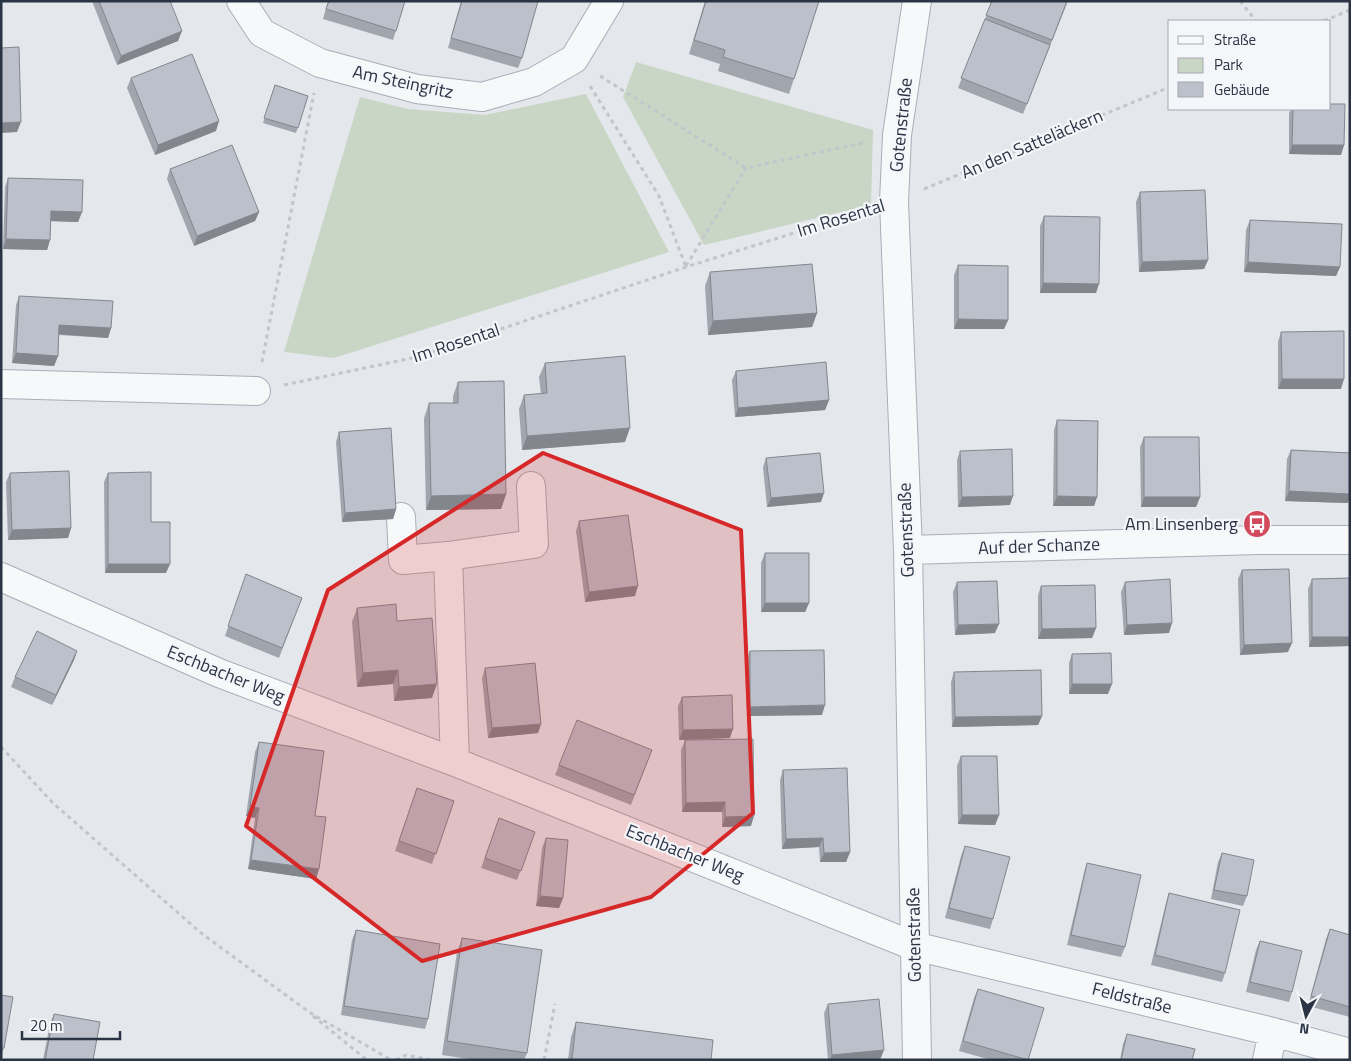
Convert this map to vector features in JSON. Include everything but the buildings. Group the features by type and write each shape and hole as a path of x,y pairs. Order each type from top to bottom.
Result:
{"street":[{"name":"Am Steingritz","path":"242,1 262,33 320,63 416,89 482,98 534,82 574,60"},
{"path":"574,60 609,1"},
{"name":"Gotenstraße","path":"917,1 897,135 894,202 908,550 914,946 918,1060"},
{"path":"1,384 256,391"},
{"path":"400,517 403,560 534,544 531,486"},
{"name":"Auf der Schanze","path":"908,550 1258,540 1350,540"},
{"path":"448,556 455,762"},
{"name":"Eschbacher Weg","path":"1,577 219,673 455,762 914,946"},
{"name":"Feldstraße","path":"914,946 1273,1032 1350,1053"},
{"path":"1267,1060 1273,1032"}],"path":[{"path":"1240,1 1255,20"},
{"path":"1326,20 1350,10"},
{"path":"574,60 746,168 897,135"},
{"path":"574,60 659,196 686,267"},
{"path":"256,391 320,63"},
{"name":"An den Satteläckern","path":"894,202 1168,88"},
{"path":"686,267 746,168"},
{"name":"Im Rosental","path":"256,391 417,357 686,267 894,202"},
{"path":"1,747 53,802 201,933 308,1012 367,1060"},
{"path":"544,1060 555,1004"},
{"path":"308,1012 391,1060"},
{"path":"396,1060 406,1055 431,1060"}],"highlighted area":[{"path":"543,453 741,530 753,813 651,897 422,961 246,826 328,590"}],"green space":[{"path":"636,62 873,130 871,205 704,245 623,97"},
{"path":"586,94 669,252 334,358 284,352 360,97 408,109 485,115"}],"place":[{"name":"Am Linsenberg","path":"1257,524"}]}
